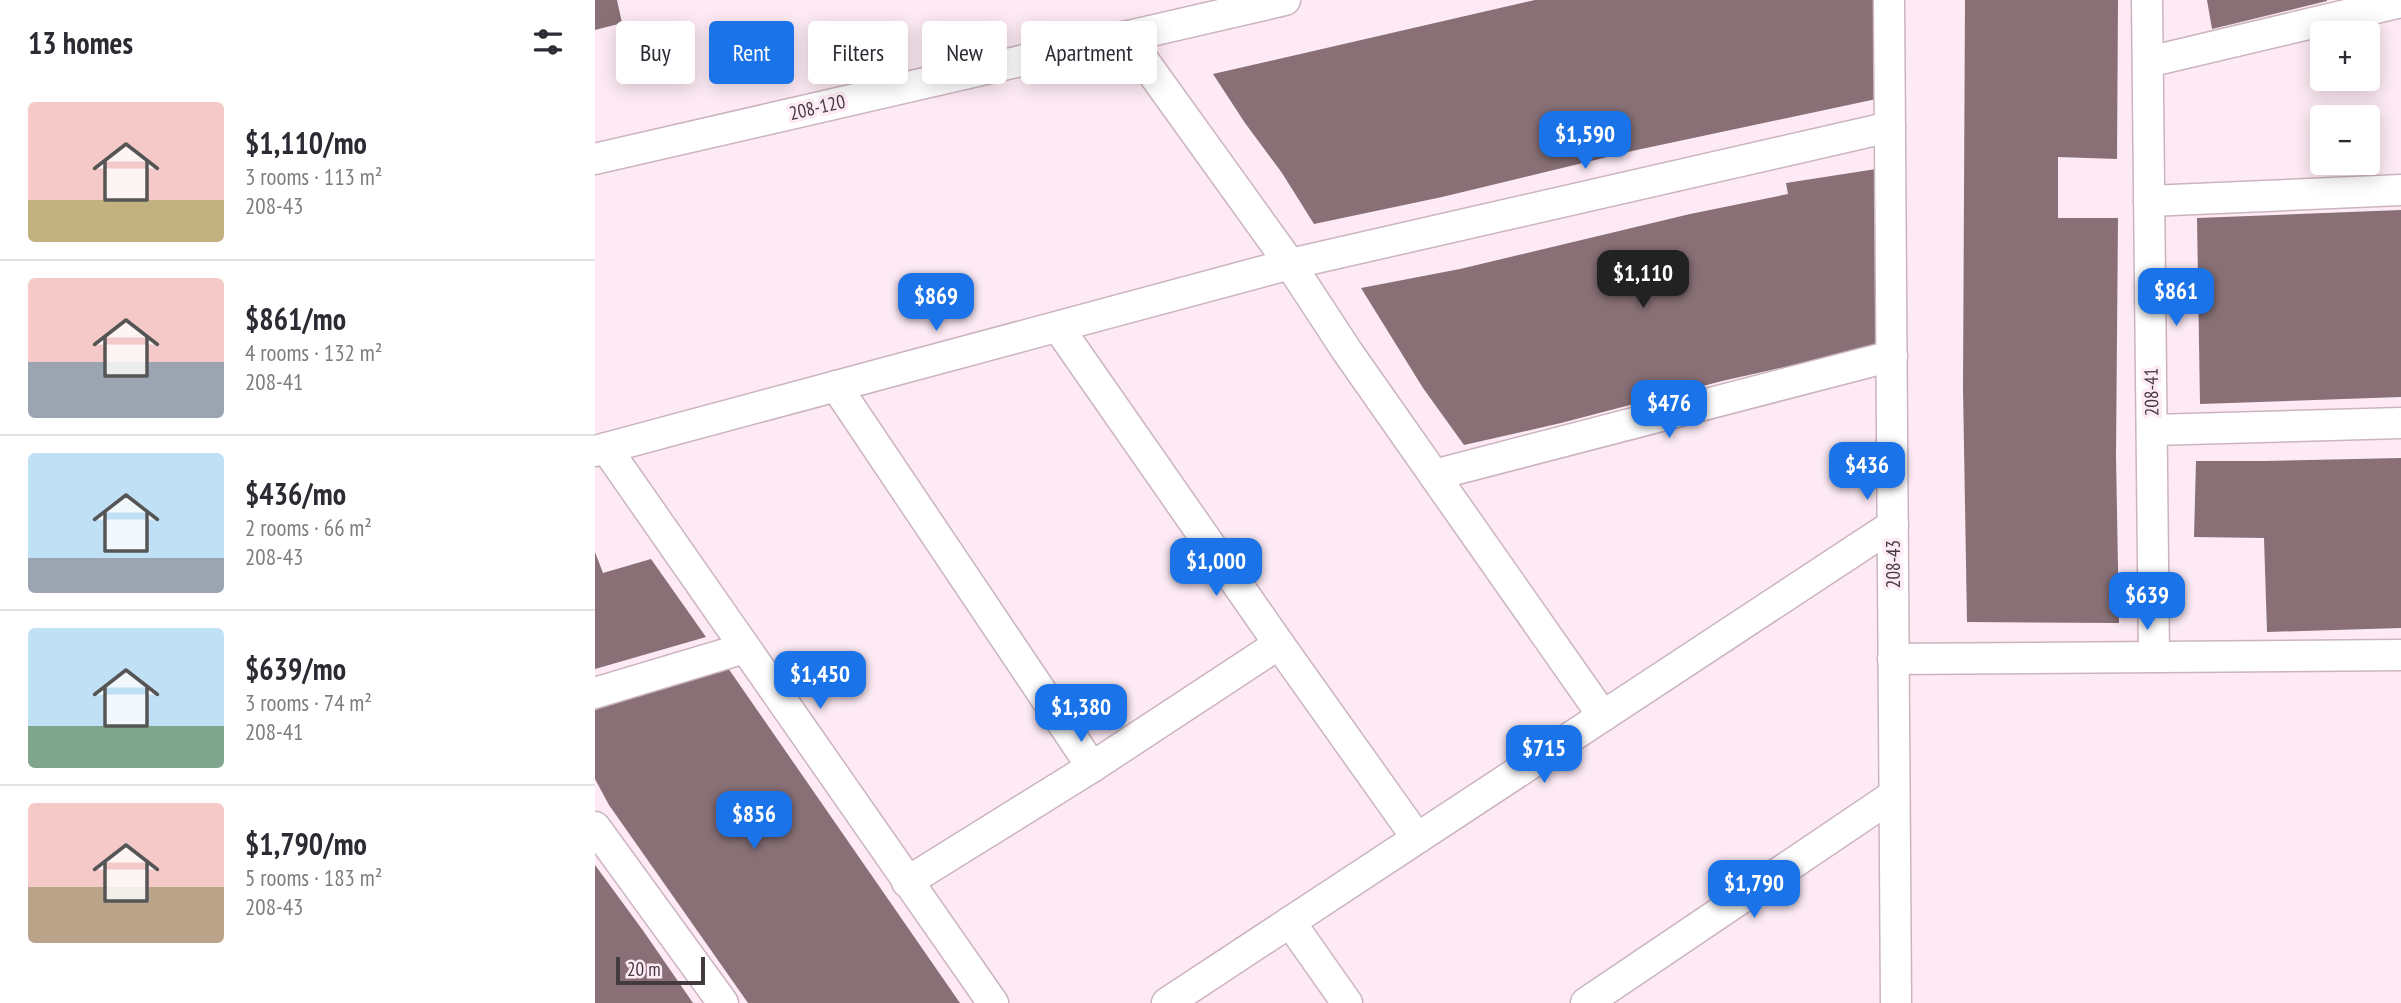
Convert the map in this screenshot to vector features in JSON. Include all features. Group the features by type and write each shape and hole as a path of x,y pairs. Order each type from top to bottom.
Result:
{"street":[{"name":"208-120","path":"1157,29 1285,0"},
{"name":"208-43","path":"1889,0 1896,1003"},
{"name":"208-41","path":"2147,0 2154,657"},
{"path":"2148,62 2401,2"},
{"name":"208-120","path":"595,159 1021,60"},
{"path":"1157,79 1290,264 1603,716"},
{"path":"993,1003 745,648 600,449 1290,264 1890,127"},
{"path":"2149,201 2401,190"},
{"path":"1058,327 1417,838"},
{"path":"1434,475 1892,356"},
{"path":"836,386 1092,767"},
{"path":"2152,430 2401,423"},
{"path":"1167,1003 1893,525"},
{"path":"907,882 1092,767 1279,644"},
{"path":"595,693 745,648"},
{"path":"1893,659 2401,655"},
{"path":"1586,1003 1894,795"},
{"path":"595,827 723,1003"},
{"path":"1290,922 1347,1003"}],"building":[{"path":"595,0 617,0 622,21 595,30"},
{"path":"1535,0 1881,0 1881,98 1632,151 1442,197 1314,224 1213,74"},
{"path":"1965,0 2118,0 2117,159 2058,157 2058,218 2118,218 2116,456 2119,623 1967,622 1963,388"},
{"path":"2207,0 2327,0 2327,1 2212,29"},
{"path":"1876,169 1879,346 1722,381 1561,423 1464,445 1423,388 1361,288 1460,269 1690,214 1788,194 1786,183"},
{"path":"2401,210 2401,397 2200,404 2197,218"},
{"path":"2401,458 2401,628 2267,632 2264,538 2194,537 2196,461"},
{"path":"595,552 603,573 651,559 706,637 595,669"},
{"path":"728,668 960,1003 748,1003 609,805 595,779 595,710"},
{"path":"595,865 644,932 693,1003 595,1003"}]}
